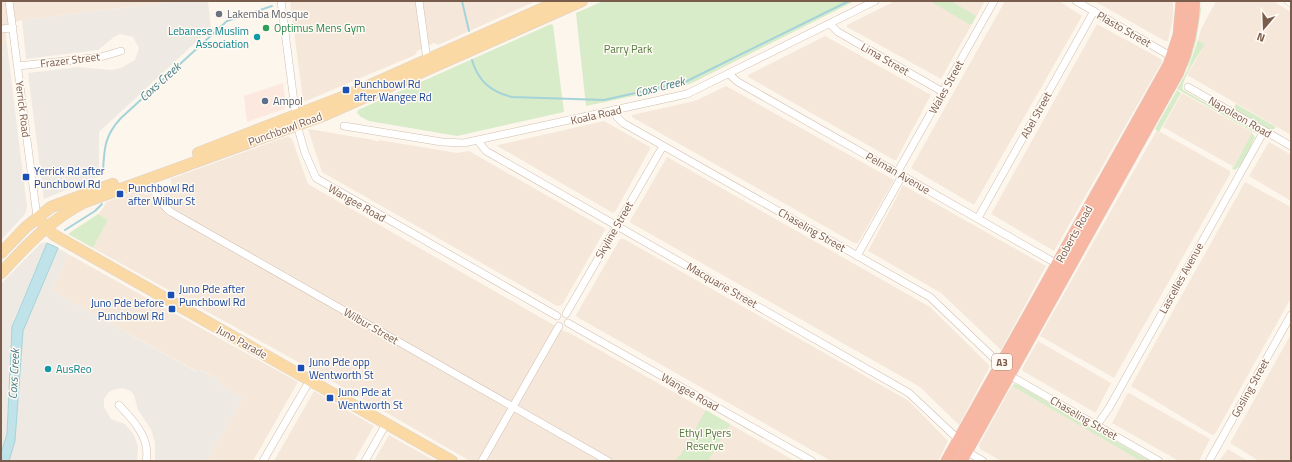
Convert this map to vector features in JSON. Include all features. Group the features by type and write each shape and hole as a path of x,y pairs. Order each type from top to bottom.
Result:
{"highway":[{"name":"Roberts Road","path":"964,456 1009,375 1063,267 1172,57 1179,35 1182,1"},
{"name":"Roberts Road","path":"947,461 1001,365 1063,267 1178,72 1189,43 1196,2"}],"main road":[{"name":"Punchbowl Road","path":"1,273 45,228 59,216 80,205 296,120 350,94 559,1"},
{"name":"Punchbowl Road","path":"1,253 37,217 64,201 204,151 296,120 362,100 582,1"},
{"name":"Juno Parade","path":"37,217 45,228 54,235 452,461"}],"street":[{"name":"Yerrick Road","path":"9,1 37,217"},
{"name":"Wangee Road","path":"281,1 296,120 316,178 557,316"},
{"path":"419,1 427,60"},
{"name":"Koala Road","path":"344,126 442,142 464,143 687,94 876,1"},
{"name":"Wales Street","path":"857,256 943,92 994,1"},
{"name":"Plasto Street","path":"1076,1 1172,57"},
{"name":"Abel Street","path":"978,218 1094,11"},
{"name":"Lima Street","path":"830,24 838,32 943,92"},
{"path":"1,29 13,28"},
{"name":"Frazer Street","path":"18,66 101,57 121,51"},
{"name":"Pelman Avenue","path":"729,74 738,82 1063,267"},
{"name":"Napoleon Road","path":"1188,87 1291,146"},
{"name":"Chaseling Street","path":"614,110 619,120 933,299 1001,365"},
{"name":"Lascelles Avenue","path":"1097,425 1111,404 1264,131"},
{"name":"Macquarie Street","path":"478,140 486,151 909,393 959,440"},
{"name":"Skyline Street","path":"566,314 663,146"},
{"name":"Wilbur Street","path":"145,180 150,184 163,206 171,212 608,461"},
{"path":"482,461 559,326 557,316 560,314 566,314 568,317 568,323 563,326 559,326"},
{"name":"Gosling Street","path":"1209,461 1291,315"},
{"name":"Wangee Road","path":"568,323 812,461"},
{"name":"Chaseling Street","path":"1009,375 1159,461"},
{"path":"263,461 310,380"},
{"path":"119,405 132,418 143,436 146,449 146,461"},
{"path":"365,461 386,424"},
{"path":"964,456 983,461"}],"shaded area":[{"path":"1,1 179,1 22,20 5,25 7,45 1,45"},
{"path":"179,1 208,1 211,28 99,132 99,176 44,199 28,73 78,67 111,70 121,68 135,60 139,48 133,37 120,34 98,50 26,59 22,20"},
{"path":"290,1 536,1 438,45 434,43 417,51 415,55 306,101 303,100"},
{"path":"895,1 985,1 941,79 847,27 847,25"},
{"path":"1005,1 1059,1 1082,16 974,205 911,168"},
{"path":"1094,1 1173,1 1173,18 1168,41 1165,41"},
{"path":"1216,1 1273,1 1291,12 1291,135 1187,75 1205,44 1198,40 1201,29"},
{"path":"1097,24 1161,59 1162,62 1054,251 991,214"},
{"path":"825,36 931,95 896,160 748,77 748,75"},
{"path":"1,45 7,45 27,207 25,214 1,240"},
{"name":"Ampol","path":"283,83 286,106 284,109 247,122 244,96"},
{"path":"726,86 894,180 858,243 854,243 632,117 632,115 695,101"},
{"path":"1182,93 1252,132 1234,167 1163,127"},
{"path":"604,121 650,147 615,212 613,213 497,146 498,145"},
{"path":"308,129 374,140 378,142 379,140 457,153 469,151 604,228 605,230 562,305 557,306 322,172"},
{"path":"1157,130 1230,171 1230,174 1114,378 1040,336"},
{"path":"288,136 292,139 308,184 795,461 470,461 316,372 93,248 108,220 98,214 106,202 144,188 148,190 144,192 145,195 150,193 155,207 166,201 162,188 172,185 170,179"},
{"path":"1269,142 1291,155 1291,201 1249,176"},
{"path":"667,157 930,307 990,366 959,425 920,387 631,223 630,221"},
{"path":"1245,182 1291,207 1291,298 1215,434 1212,435 1131,386"},
{"path":"903,185 1046,266 1001,350 941,293 868,251"},
{"path":"620,239 624,239 909,401 948,441 938,461 831,461 577,317 576,315"},
{"path":"45,242 47,243 15,317 11,334 7,434 1,453 1,284 40,244"},
{"path":"58,248 68,254 52,291 197,372 199,369 220,380 218,384 243,398 207,461 155,461 155,443 151,429 138,410 134,395 131,391 122,388 112,390 108,393 104,399 104,407 111,419 125,424 134,435 138,447 137,461 9,461 15,441 23,331"},
{"path":"68,254 298,382 253,461 207,461 243,398 218,384 220,380 200,369 198,372 52,291"},
{"path":"1291,334 1291,461 1259,461 1230,443"},
{"path":"1038,341 1111,383 1096,412 1023,371 1022,369"},
{"path":"1011,387 1014,387 1143,461 1001,461 980,449 979,445"},
{"path":"314,391 374,426 354,461 274,461"},
{"path":"1129,393 1210,439 1199,461 1179,461 1112,423 1127,394"},
{"path":"389,435 435,461 374,461"},
{"path":"1228,449 1248,461 1219,461"}],"green space":[{"name":"Parry Park","path":"603,1 855,1 690,84 586,106 576,13"},
{"path":"930,1 951,1 976,16 972,24 969,24"},
{"path":"1202,4 1196,41 1190,62 1154,128"},
{"path":"551,24 553,25 564,112 457,136 369,121 357,113 358,110"},
{"path":"1198,40 1205,44 1184,80 1183,90 1255,131 1257,134 1177,89 1188,69"},
{"path":"1177,90 1181,93 1159,132 1155,129"},
{"path":"1236,104 1276,127 1272,131 1233,109"},
{"path":"1252,133 1255,137 1245,159 1235,170 1231,168 1234,167"},
{"path":"98,214 108,220 93,248 68,234"},
{"path":"1014,384 1150,461 1141,461 1012,386"},
{"name":"Ethyl Pyers Reserve","path":"706,410 730,424 708,461 675,461 678,456 680,456"}],"water":[{"path":"47,243 58,248 23,331 15,441 9,461 1,461 1,453 7,434 12,327"}],"waterway":[{"name":"Coxs Creek","path":"462,1 469,31"},
{"name":"Coxs Creek","path":"472,60 482,80 492,89 504,95 512,97 604,100 685,82 849,1"},
{"name":"Coxs Creek","path":"103,173 104,157 108,137 121,118 227,21 272,6"},
{"name":"Coxs Creek","path":"65,230 95,211 102,204"}],"place":[{"name":"Lakemba Mosque","path":"219,14"},
{"name":"Optimus Mens Gym","path":"266,28"},
{"name":"Lebanese Muslim Association","path":"257,37"},
{"name":"Punchbowl Rd after Wangee Rd","path":"346,90"},
{"name":"Ampol","path":"265,101"},
{"name":"Yerrick Rd after Punchbowl Rd","path":"26,177"},
{"name":"Punchbowl Rd after Wilbur St","path":"120,194"},
{"name":"Juno Pde after Punchbowl Rd","path":"171,295"},
{"name":"Juno Pde before Punchbowl Rd","path":"172,309"},
{"name":"Juno Pde opp Wentworth St","path":"301,368"},
{"name":"AusReo","path":"48,369"},
{"name":"Juno Pde at Wentworth St","path":"330,398"}]}
